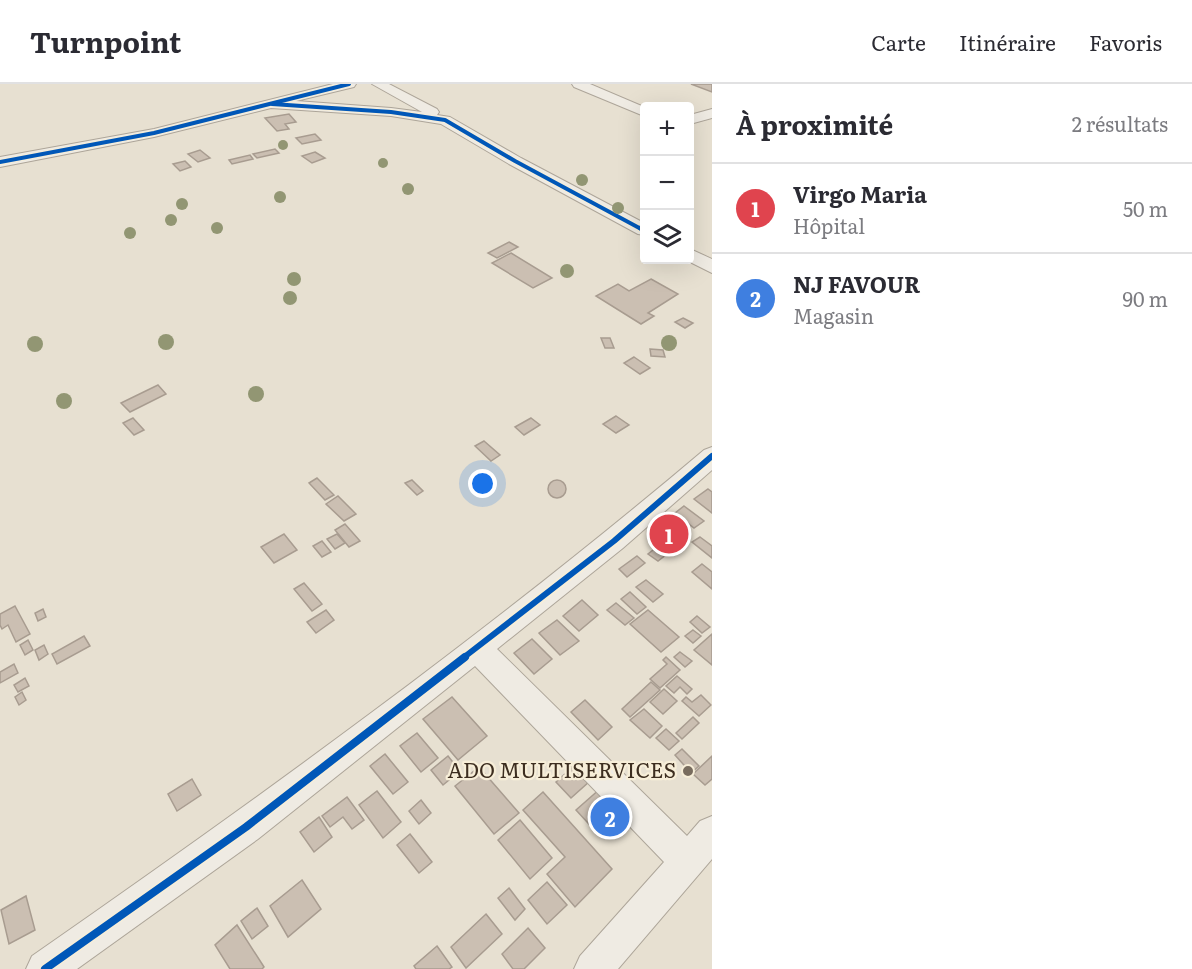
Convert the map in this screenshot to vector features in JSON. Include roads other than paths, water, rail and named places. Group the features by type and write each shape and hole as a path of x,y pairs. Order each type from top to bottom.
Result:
{"street":[{"path":"0,162 154,133 349,84"},
{"path":"379,84 515,161 640,227"},
{"path":"579,84 640,110"},
{"path":"272,104 391,112 445,120"},
{"path":"694,119 712,113"},
{"path":"694,256 712,267"},
{"path":"45,969 246,827 614,541 712,456"},
{"path":"477,648 687,861"},
{"path":"592,969 712,833"}],"place":[{"name":"Virgo Maria","path":"669,534"},
{"name":"ADO MULTISERVICES","path":"688,771"},
{"name":"NJ FAVOUR","path":"610,817"}]}
